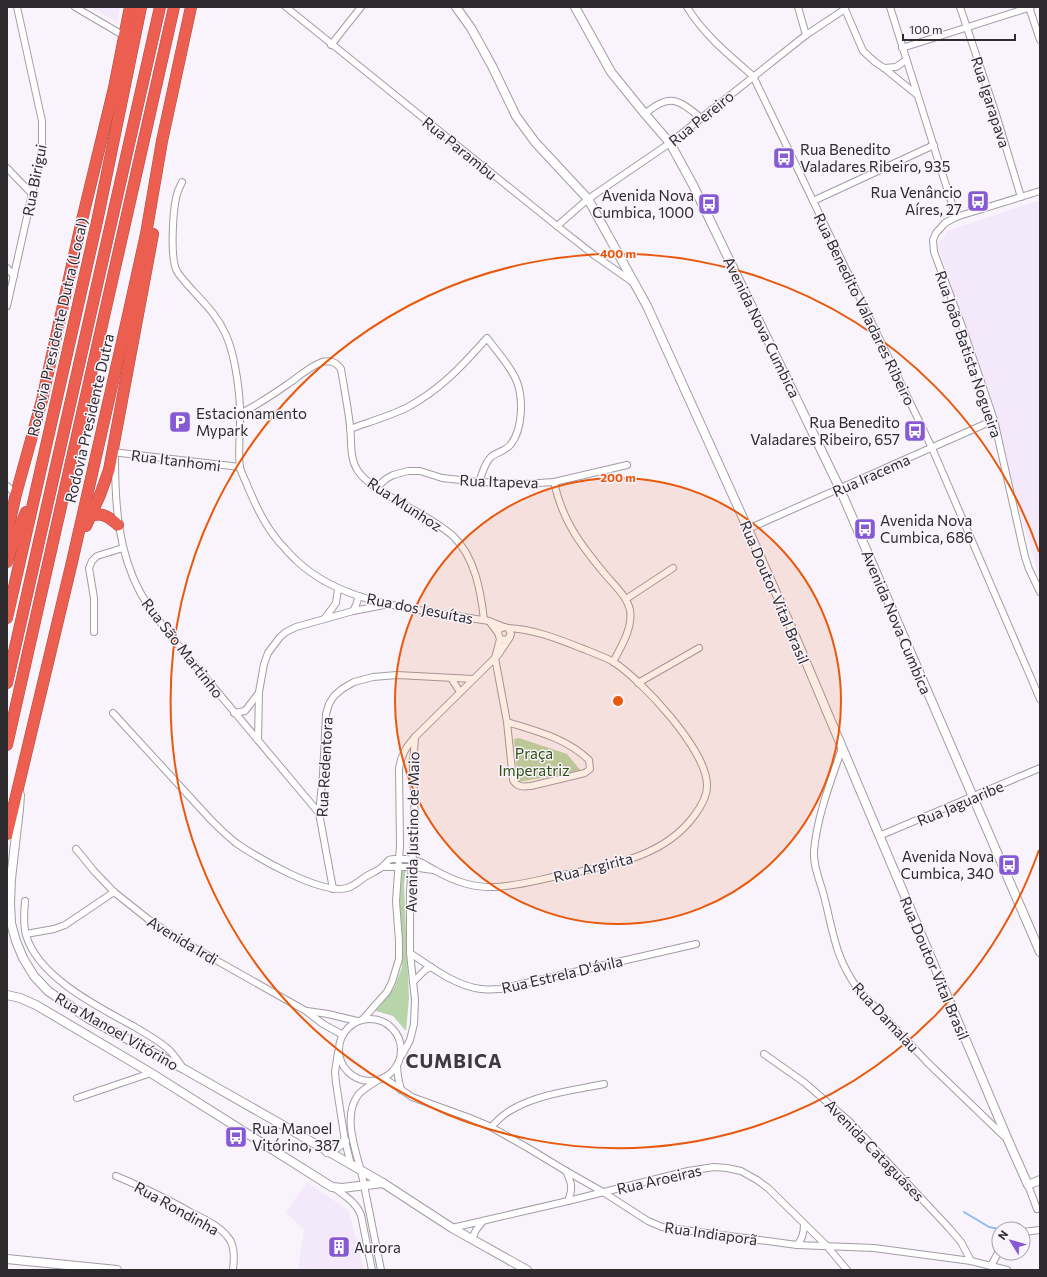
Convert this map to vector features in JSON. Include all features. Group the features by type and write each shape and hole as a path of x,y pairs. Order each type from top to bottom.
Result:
{"highway":[{"path":"7,534 16,494 42,400 82,220 114,88 130,7"},
{"path":"134,41 141,7"},
{"path":"134,41 146,17 148,7"},
{"name":"Rodovia Presidente Dutra","path":"7,683 160,7"},
{"name":"Rodovia Presidente Dutra","path":"7,746 174,7"},
{"name":"Rodovia Presidente Dutra","path":"7,834 72,562 146,234 162,141 191,7"},
{"name":"Rodovia Presidente Dutra (Local)","path":"7,618 98,217 134,41"},
{"path":"72,562 88,518 100,495 114,452 166,155 162,141"},
{"path":"7,562 14,540 36,490"},
{"path":"88,518 99,514 106,516 118,525"}],"street":[{"name":"Rua Birigui","path":"7,306 42,150 42,121 17,7"},
{"path":"75,7 121,34"},
{"name":"Rua Parambu","path":"286,7 331,45 557,226 636,285"},
{"path":"331,45 361,7"},
{"name":"Rua Doutor Vital Brasil","path":"456,7 471,28 492,66 516,116 535,142 588,199 636,285 748,529 1038,1209"},
{"name":"Avenida Nova Cumbica","path":"575,7 611,72 670,143 693,185 840,489 1040,952"},
{"name":"Rua Benedito Valadares Ribeiro","path":"687,7 706,34 754,76 932,448 1040,699"},
{"path":"798,7 806,35"},
{"path":"890,7 916,94 956,217"},
{"name":"Rua Igarapava","path":"960,7 995,111 1021,197"},
{"path":"902,48 1030,7 1040,40"},
{"path":"845,8 863,51 916,94"},
{"name":"Rua Pereiro","path":"557,226 588,199 670,143 806,35 845,8"},
{"path":"884,68 896,67 906,60"},
{"path":"645,114 656,104 670,101 683,104 701,118"},
{"path":"813,201 934,146"},
{"path":"7,168 32,194"},
{"name":"Rua dos Jesuítas","path":"182,182 178,191 174,210 173,261 177,272 206,303 219,320 227,336 234,363 240,413 240,467 256,508 263,521 296,561 315,575 338,588 359,596 387,604 487,621 508,632 532,632 556,638 613,662"},
{"name":"Rua João Batista Nogueira","path":"1040,191 956,217 945,223 936,233 933,240 934,252 963,329 994,420 1020,528 1025,557 1040,592"},
{"path":"7,268 14,276"},
{"path":"350,429 406,407 431,393 452,376 487,338 517,382 520,396 520,424 511,445 488,460 479,482"},
{"name":"Rua Munhoz","path":"240,413 278,391 321,363 333,362 338,364 350,429 351,452 357,471 376,488 440,526 454,537 462,547 472,565 487,621"},
{"name":"Rua Iracema","path":"748,529 994,420"},
{"name":"Rua Itanhomi","path":"114,452 240,467"},
{"name":"Rua São Martinho","path":"114,452 118,525 131,573 140,592 155,617 319,813"},
{"name":"Rua Itapeva","path":"376,488 386,479 394,475 413,471 420,471 442,478 479,482 524,484 554,482 626,465"},
{"path":"554,482 558,499 568,523 603,572 626,599 630,610 629,625 622,647 613,662"},
{"path":"7,486 16,494"},
{"path":"94,632 94,598 89,568 92,561 97,556 123,548"},
{"path":"626,599 673,568"},
{"path":"326,618 336,603 338,588"},
{"path":"353,611 359,596"},
{"path":"258,740 259,692 264,664 268,653 280,637 296,627 326,618 347,614 353,611 387,604"},
{"name":"Rua dos Jesuítas","path":"487,621 499,636"},
{"path":"507,722 547,734 563,741 575,748 589,760 590,770 585,773 531,786 518,786 513,780 507,722 495,658 499,629 508,632"},
{"path":"499,636 507,640 508,632"},
{"path":"415,737 472,679 495,658 507,643 508,632"},
{"path":"638,683 699,648"},
{"name":"Rua Argirita","path":"399,859 412,859 427,864 434,870 470,886 499,887 618,863 646,853 662,845 689,824 705,797 707,786 706,774 701,761 679,728 661,706 638,683 613,662"},
{"name":"Rua Redentora","path":"334,889 319,813 323,775 326,714 329,704 334,696 354,682 373,677 397,675 472,679"},
{"path":"451,678 460,692"},
{"path":"234,713 245,711 252,704 259,692"},
{"path":"114,712 211,820 236,843 296,877 334,889 348,888 383,867 389,860 399,859"},
{"name":"Avenida Justino de Maio","path":"363,1019 387,992 392,982 399,958 396,901 399,859 399,769 404,751 415,737"},
{"name":"Avenida Justino de Maio","path":"402,1055 410,1040 414,1024 415,1000 410,953 410,892 415,827 412,765 415,737"},
{"name":"Rua Damalau","path":"842,748 821,815 814,853 814,863 833,936 843,964 850,978 858,989 928,1063 1008,1140"},
{"name":"Rua Jaguaribe","path":"879,836 973,798 1040,768"},
{"name":"Rua Manoel Vitórino","path":"20,776 20,809 11,879 11,923 23,958 34,976 48,991 65,1004 89,1018 184,1069 279,1123 383,1184 452,1228 527,1270"},
{"name":"Avenida Irdi","path":"76,849 114,892 148,920 306,1011 323,1024 343,1035"},
{"name":"Rua Argirita","path":"383,867 412,867 434,870"},
{"path":"26,934 54,929 65,925 114,892"},
{"path":"25,901 26,934 34,955 46,969 62,983 159,1042 174,1055 184,1069"},
{"name":"Rua Estrela D'ávila","path":"410,953 431,967 460,983 481,989 500,989 696,944"},
{"path":"413,982 425,970 431,967"},
{"name":"Rua Manoel Vitórino","path":"7,995 20,998 36,1005 151,1073 332,1186 354,1202 362,1215 372,1270"},
{"name":"Avenida Irdi","path":"306,1011 328,1014 357,1021"},
{"path":"351,1165 335,1072 339,1049 346,1029 357,1021 363,1019 377,1019 388,1023 396,1031 400,1040 402,1055 393,1072 365,1088 358,1096 351,1113 351,1127 362,1172 381,1270"},
{"path":"339,1049 342,1064 348,1072 356,1078 366,1081 378,1080"},
{"name":"Avenida Cataguáses","path":"764,1054 805,1083 850,1122 949,1228 961,1242 971,1261"},
{"path":"397,1066 400,1090"},
{"path":"77,1098 151,1073"},
{"name":"Rua Indiaporã","path":"384,1078 400,1090 425,1102 491,1127 662,1228 797,1245 874,1248 971,1261 1007,1270"},
{"path":"491,1127 500,1117 512,1109 524,1104 544,1097 604,1084"},
{"path":"327,1152 346,1141"},
{"name":"Rua Aroeiras","path":"452,1228 688,1171 714,1167 727,1168 741,1171 768,1188 826,1245 847,1270"},
{"path":"566,1171 572,1188 568,1201"},
{"name":"Rua Rondinha","path":"116,1176 152,1191 223,1231 230,1240 233,1250 233,1270"},
{"path":"1028,1185 1040,1180"},
{"name":"Rua Manoel Vitórino","path":"332,1186 342,1188 383,1184"},
{"path":"472,1239 476,1230 483,1221"},
{"path":"797,1245 802,1237 804,1224"},
{"path":"7,1259 118,1270"},
{"path":"991,1266 994,1261"}],"shaded area":[{"path":"91,7 120,7 117,22"},
{"path":"1040,200 1040,578 938,245 947,231"},
{"path":"307,1182 349,1211 364,1270 298,1270 304,1229 286,1213"}],"green space":[{"name":"Praça Imperatriz","path":"519,738 567,754 581,771 518,782 514,739"},
{"path":"401,868 406,869 404,884 409,998 406,1031 393,1016 376,1011 395,986 402,967 399,885"}],"waterway":[{"path":"964,1212 991,1227"}],"place":[{"name":"Rua Benedito Valadares Ribeiro, 935","path":"784,158"},
{"name":"Rua Venâncio Aíres, 27","path":"978,201"},
{"name":"Avenida Nova Cumbica, 1000","path":"709,204"},
{"name":"Estacionamento Mypark","path":"180,422"},
{"name":"Rua Benedito Valadares Ribeiro, 657","path":"915,431"},
{"name":"Avenida Nova Cumbica, 686","path":"865,529"},
{"name":"Avenida Nova Cumbica, 340","path":"1009,865"},
{"name":"Rua Manoel Vitórino, 387","path":"236,1137"},
{"name":"Aurora","path":"339,1247"}],"district":[{"name":"CUMBICA","path":"454,1060"}]}
